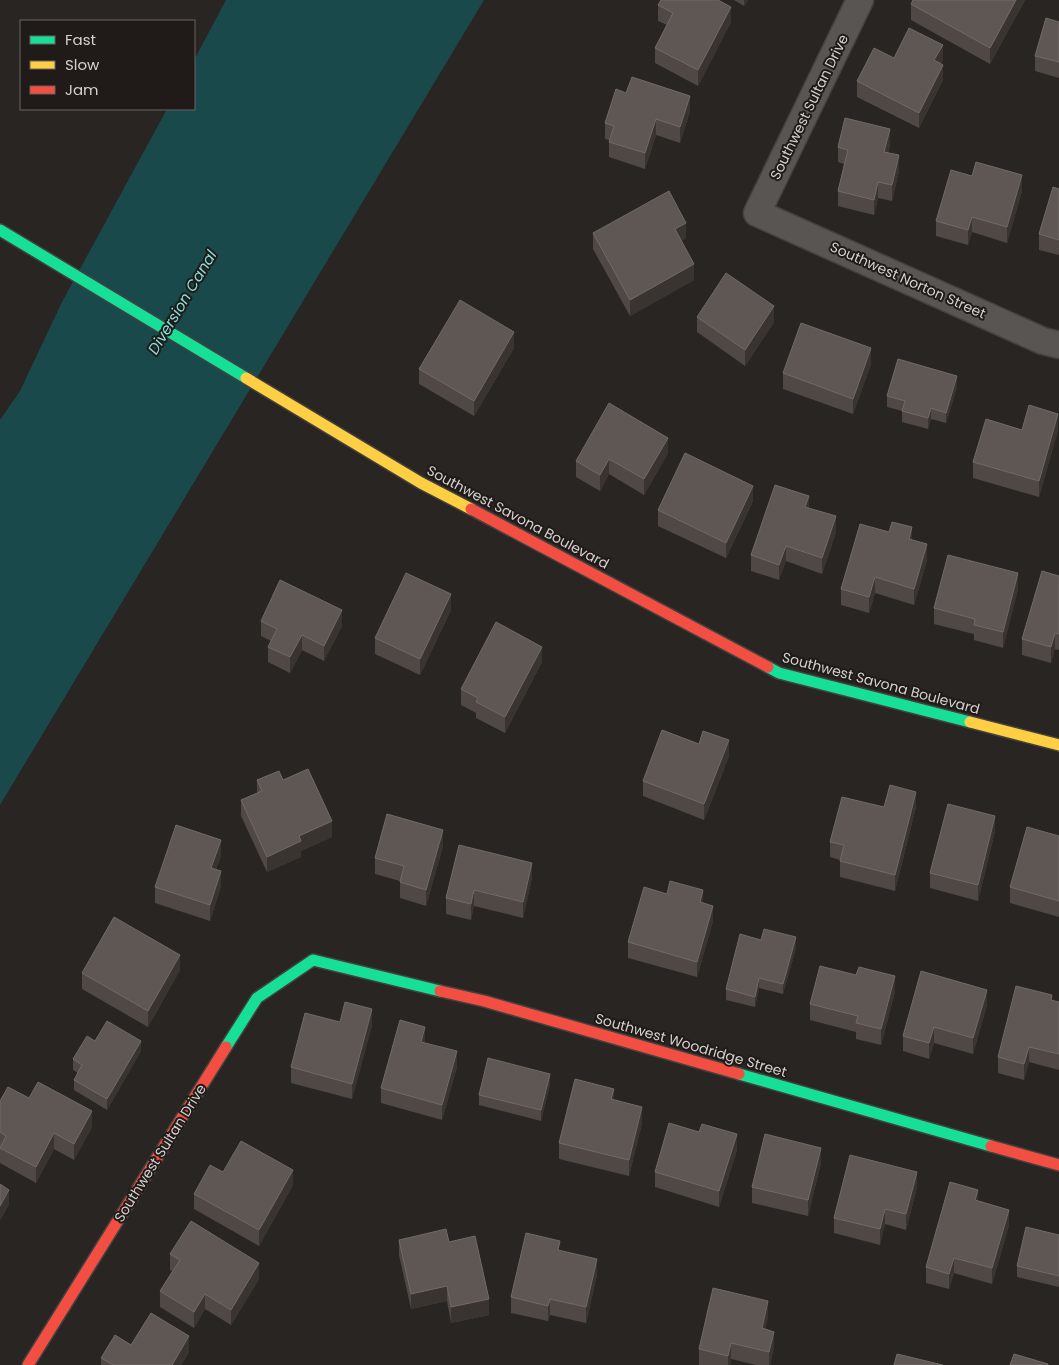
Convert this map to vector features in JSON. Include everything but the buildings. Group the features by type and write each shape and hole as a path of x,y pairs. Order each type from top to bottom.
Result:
{"street":[{"name":"Southwest Sultan Drive","path":"757,213 860,0"},
{"name":"Southwest Norton Street","path":"757,213 1043,341 1059,345"},
{"name":"Southwest Savona Boulevard","path":"0,230 421,483 779,673 1059,745"},
{"name":"Southwest Sultan Drive","path":"28,1365 256,998 313,960"},
{"name":"Southwest Woodridge Street","path":"313,960 484,1001 1059,1165"}],"water":[{"name":"Diversion Canal","path":"226,0 484,0 0,805 0,420 20,391 62,302 166,110 195,110 195,58"}],"traffic: fast":[{"path":"0,230 246,378"},
{"path":"768,667 779,673 970,722"},
{"path":"226,1047 257,998 313,960 440,991"},
{"path":"739,1074 991,1146"}],"traffic: slow":[{"path":"246,378 421,483 471,509"},
{"path":"970,722 1059,745"}],"traffic: jam":[{"path":"471,509 768,667"},
{"path":"440,991 484,1001 739,1074"},
{"path":"28,1365 226,1047"},
{"path":"991,1146 1059,1165"}]}
